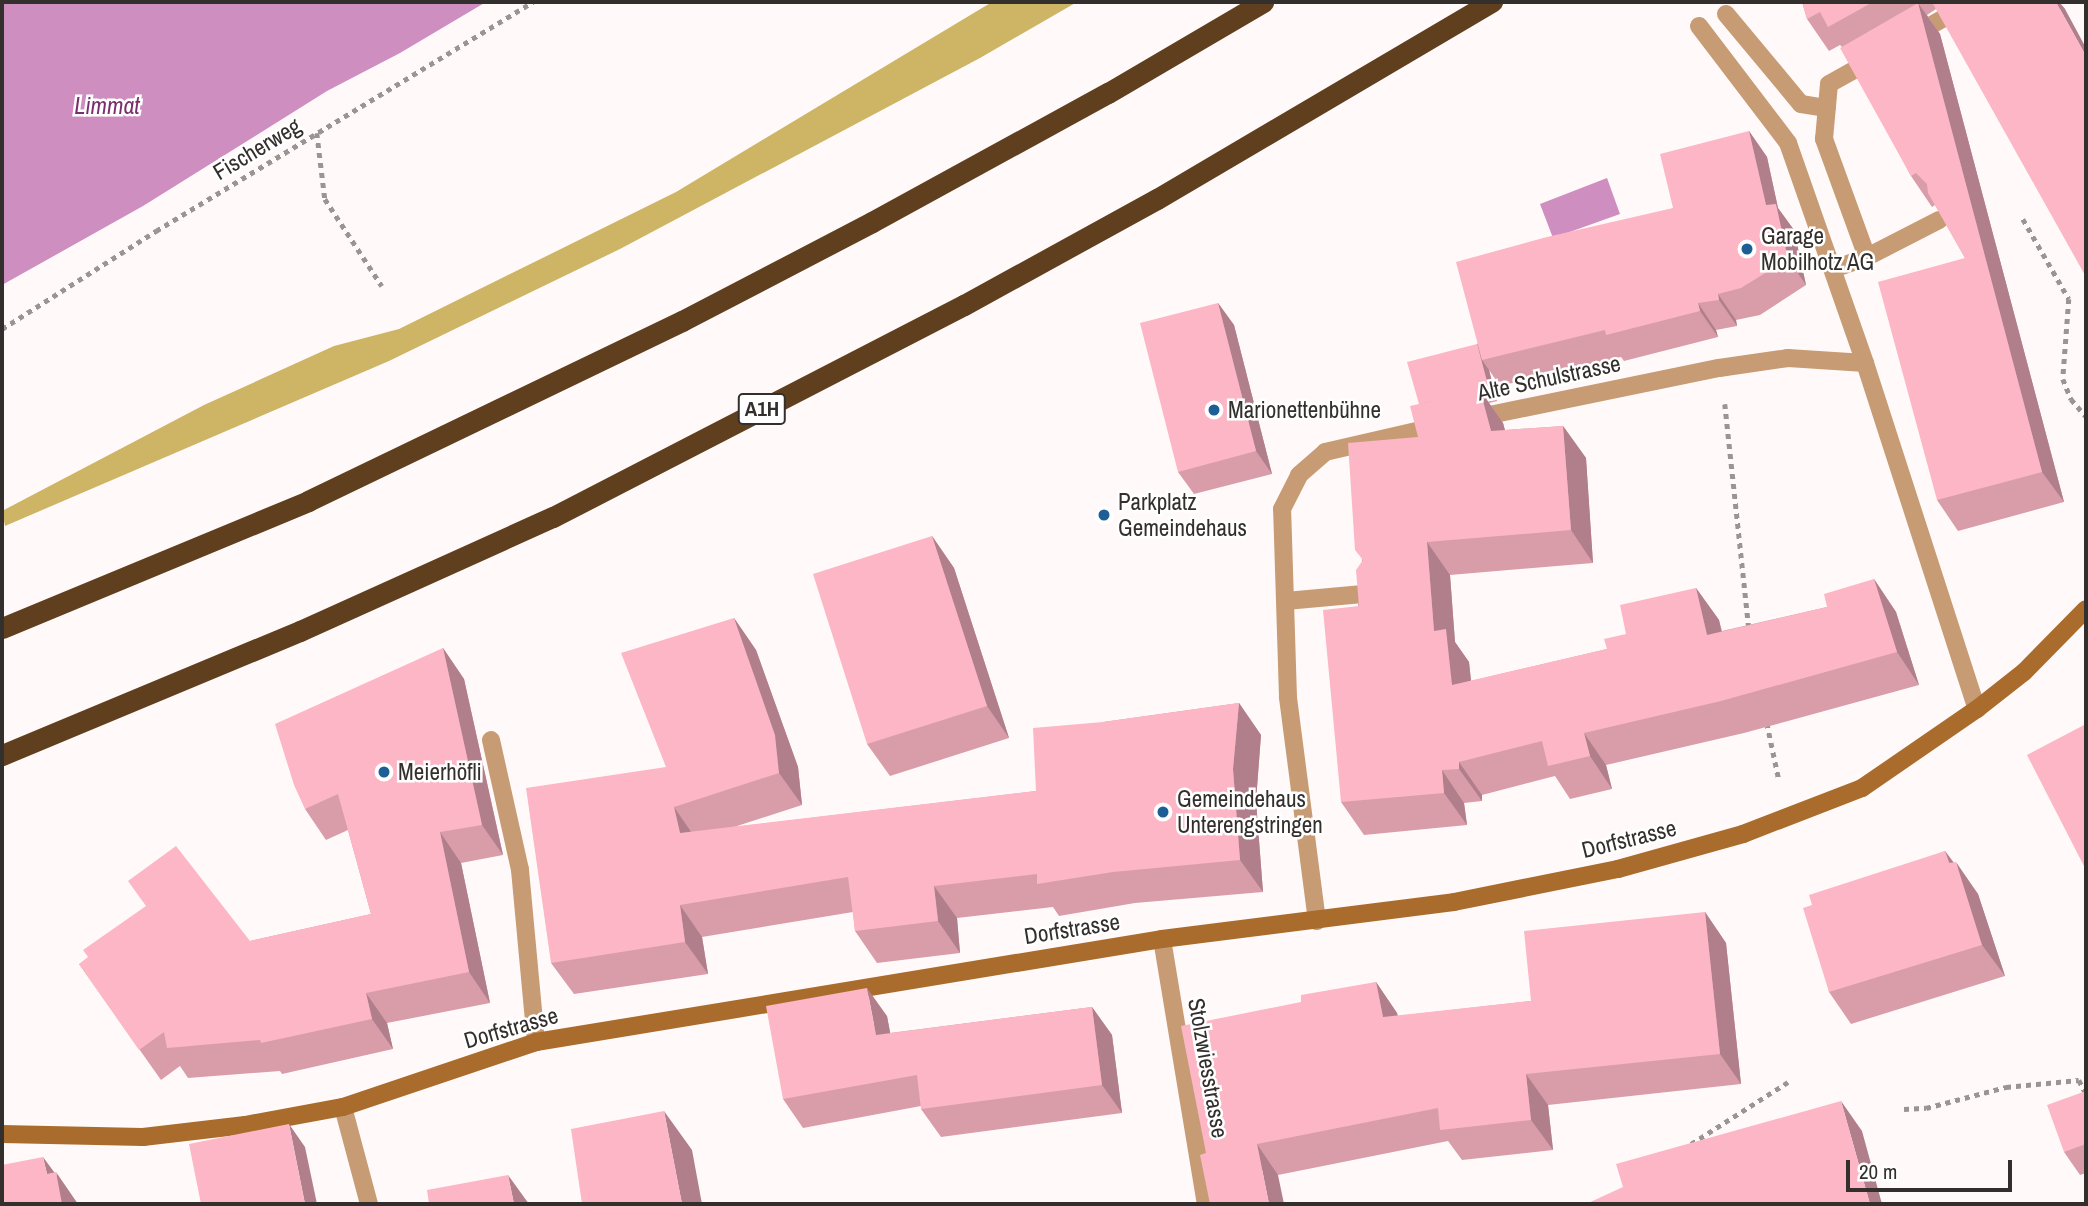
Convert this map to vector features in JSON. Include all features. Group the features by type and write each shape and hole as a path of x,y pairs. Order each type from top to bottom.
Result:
{"highway":[{"path":"2,628 308,500 682,321 1108,93 1263,2"},
{"name":"A1H","path":"2,755 275,642 553,517 964,305 1145,206 1492,2"}],"street":[{"path":"1867,257 1824,139 1829,84 1972,2"},
{"path":"1726,13 1801,104 1827,108"},
{"path":"1699,26 1788,143 1865,363 1977,709"},
{"path":"1833,269 1867,257 1939,220"},
{"name":"Alte Schulstrasse","path":"1317,921 1288,697 1282,509 1299,475 1325,452 1552,401 1719,368 1788,358 1865,363"},
{"path":"1286,601 1374,593"},
{"name":"Dorfstrasse","path":"2,1134 143,1137 245,1125 343,1107 536,1042 1162,939 1454,902 1618,869 1790,818 1862,788 1977,709 2024,672 2086,609"},
{"path":"491,740 520,870 536,1042"},
{"name":"Stolzwiesstrasse","path":"1162,939 1206,1204"},
{"path":"343,1107 369,1204"}],"path":[{"name":"Fischerweg","path":"2,329 533,2"},
{"path":"317,133 325,199 382,286"},
{"path":"2023,219 2069,299 2063,379 2071,399 2086,416"},
{"path":"1719,368 1750,639"},
{"path":"1766,720 1790,818"},
{"path":"1904,1109 1926,1108 2006,1087 2079,1080 2086,1094"},
{"path":"1685,1148 1788,1082"}],"shaded area":[{"path":"992,2 1077,2 980,58 620,249 389,361 5,526 2,511 204,405 334,346 399,329 676,192"}],"water":[{"name":"Limmat","path":"2,2 486,2 400,53 327,91 143,206 2,285"},
{"path":"1607,178 1620,214 1553,238 1540,204"}],"building":[{"path":"1802,2 1873,2 1828,27 1820,12 1807,19"},
{"path":"1932,2 2056,2 2086,56 2086,277"},
{"path":"1918,3 2042,472 1937,500 1878,282 1965,258 1928,193 1927,184 1916,173 1911,176 1840,48"},
{"path":"1749,131 1766,205 1776,204 1788,259 1741,288 1718,294 1719,300 1698,303 1700,311 1606,335 1605,330 1482,360 1456,262 1547,237 1673,208 1660,154"},
{"name":"Marionettenbühne","path":"1218,303 1256,451 1178,472 1140,323"},
{"path":"1477,344 1489,389 1419,404 1407,362"},
{"path":"1480,390 1491,431 1563,426 1571,530 1427,542 1434,631 1446,629 1452,685 1607,649 1604,639 1626,634 1620,605 1696,588 1707,635 1827,607 1824,594 1874,579 1897,652 1721,701 1584,733 1590,756 1548,766 1542,741 1459,762 1459,769 1442,770 1444,793 1341,802 1323,610 1359,606 1356,570 1363,560 1355,550 1348,443 1418,437 1410,406"},
{"path":"932,536 987,706 867,744 813,574"},
{"path":"734,618 775,735 779,773 674,807 680,833 1036,791 1033,728 1103,722 1239,703 1233,769 1240,860 1113,872 1037,884 1037,874 934,886 938,921 855,931 848,877 680,905 685,942 551,963 526,788 666,767 621,653"},
{"path":"443,648 482,825 440,832 469,972 366,993 372,1019 261,1043 260,1040 167,1048 164,1032 139,1050 79,964 88,957 83,950 146,906 128,881 176,846 250,941 371,914 338,794 305,809 294,785 275,724"},
{"path":"2086,724 2086,870 2027,755"},
{"path":"1945,851 1949,863 1956,862 1982,945 1829,992 1803,908 1812,905 1809,895"},
{"path":"1705,912 1720,1054 1526,1074 1531,1120 1440,1130 1438,1108 1257,1144 1269,1204 1210,1204 1200,1155 1206,1153 1181,1026 1301,1002 1301,995 1376,982 1383,1017 1531,1001 1524,931"},
{"path":"867,988 876,1035 1092,1007 1102,1085 921,1109 917,1075 783,1099 766,1006"},
{"path":"2086,1091 2086,1144 2064,1152 2047,1105"},
{"path":"1841,1101 1870,1204 1586,1204 1623,1187 1616,1164"},
{"path":"664,1111 682,1204 582,1204 571,1129"},
{"path":"289,1124 305,1204 201,1204 189,1144"},
{"path":"43,1157 47,1174 56,1172 62,1204 2,1204 2,1165"},
{"path":"508,1175 514,1204 429,1204 427,1190"}],"place":[{"name":"Garage Mobilhotz AG","path":"1747,249"},
{"name":"Marionettenbühne","path":"1214,410"},
{"name":"Parkplatz Gemeindehaus","path":"1104,515"},
{"name":"Meierhöfli","path":"384,772"},
{"name":"Gemeindehaus Unterengstringen","path":"1163,812"}]}
